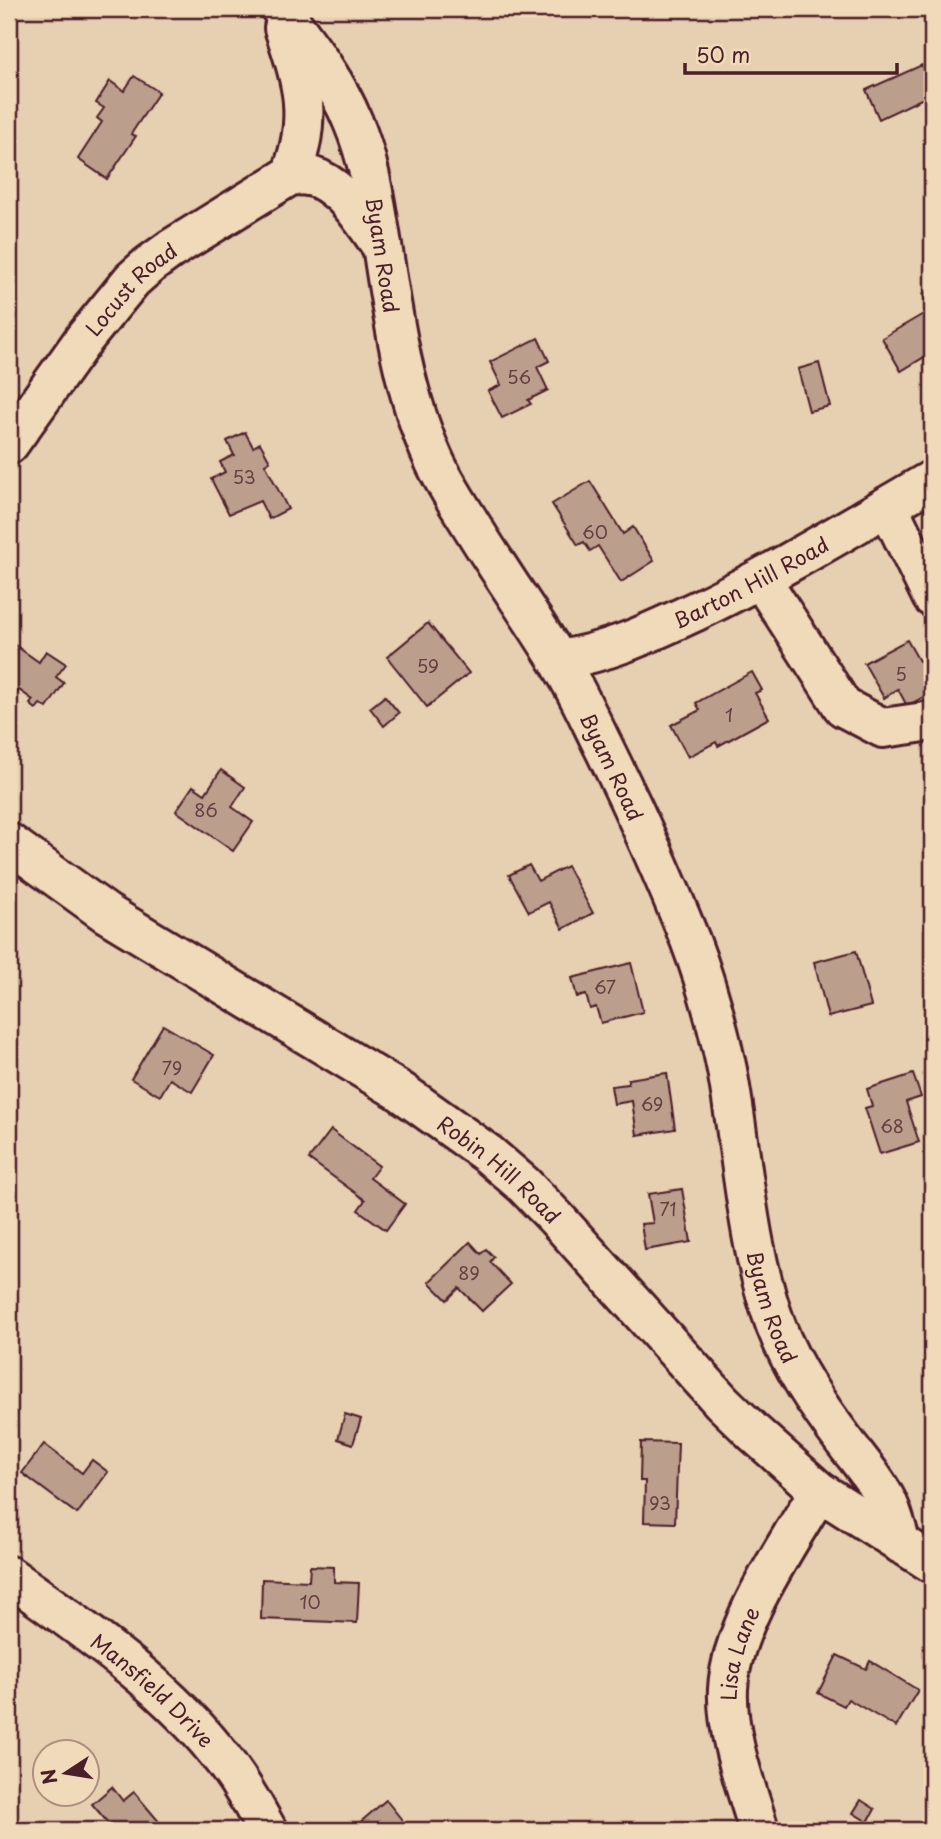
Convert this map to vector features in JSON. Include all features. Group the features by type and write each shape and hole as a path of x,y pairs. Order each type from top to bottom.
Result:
{"street":[{"path":"279,9 302,85 304,111 303,135 291,175 318,178 344,197 383,249"},
{"name":"Byam Road","path":"279,9 322,62 354,123 372,183 400,352 410,392 434,460 489,555 559,660 648,841 692,944 706,985 727,1070 748,1211 765,1290 777,1328 794,1367 825,1415 880,1489 916,1554"},
{"name":"Locust Road","path":"9,444 84,339 132,280 171,249 291,175"},
{"name":"Barton Hill Road","path":"559,660 595,653 640,638 738,591 932,480"},
{"path":"888,506 932,597"},
{"path":"761,579 844,707 883,727 932,721"},
{"name":"Robin Hill Road","path":"9,843 106,913 400,1091 488,1154 556,1218 722,1402 754,1433 819,1491 916,1554"},
{"name":"Lisa Lane","path":"758,1830 730,1721 728,1688 734,1655 750,1612 819,1491"},
{"name":"Mansfield Drive","path":"9,1576 112,1651 180,1712 236,1778 267,1830"}],"building":[{"path":"922,65 932,87 932,94 879,119 866,90"},
{"path":"134,76 159,92 131,134 136,136 107,179 78,159 102,122 97,118 104,108 96,103 110,81 124,91"},
{"path":"932,289 932,309 923,295"},
{"path":"932,309 932,355 931,353 901,371 882,338"},
{"path":"538,338 549,361 537,367 548,390 528,400 531,404 502,418 488,391 501,385 490,362"},
{"path":"819,363 830,406 809,411 798,369"},
{"path":"245,432 253,447 260,443 270,461 265,464 288,509 269,519 260,501 229,514 211,479 225,472 220,462 234,455 227,441"},
{"path":"590,481 623,534 633,527 654,561 621,582 598,546 590,551 584,542 578,545 552,504"},
{"path":"428,623 469,673 427,707 387,657"},
{"path":"907,640 919,661 932,654 932,692 907,706 898,689 884,698 864,663"},
{"path":"9,641 39,662 46,651 66,664 56,677 64,683 47,708 40,704 36,709 30,704 33,700 19,690 16,694 10,689 13,684 9,681"},
{"path":"752,672 762,690 755,693 769,718 718,746 716,742 688,757 671,725 700,710 696,703"},
{"path":"385,696 399,713 384,726 370,708"},
{"path":"221,770 245,787 232,807 253,822 233,851 176,811 193,786 205,794"},
{"path":"529,865 538,881 567,866 593,913 563,929 549,902 529,912 509,875"},
{"path":"856,951 871,1006 828,1017 814,962"},
{"path":"631,963 643,1012 601,1023 596,1007 590,1009 586,995 577,997 572,978"},
{"path":"163,1025 214,1055 192,1092 170,1079 160,1096 131,1079"},
{"path":"667,1073 675,1129 637,1135 632,1101 614,1104 611,1086 628,1084 628,1079"},
{"path":"913,1074 921,1097 906,1102 919,1142 880,1154 865,1108 872,1106 867,1089"},
{"path":"331,1130 379,1166 370,1178 405,1204 386,1230 358,1210 365,1200 309,1159"},
{"path":"682,1189 691,1242 645,1250 641,1224 653,1223 648,1194"},
{"path":"470,1242 481,1254 486,1249 494,1257 490,1262 511,1284 482,1311 459,1288 447,1300 429,1282"},
{"path":"345,1414 361,1419 353,1444 338,1439"},
{"path":"641,1442 678,1443 675,1523 644,1522 645,1481 640,1481"},
{"path":"44,1444 82,1473 92,1460 108,1472 77,1514 22,1473"},
{"path":"310,1566 334,1567 334,1582 359,1583 357,1623 261,1619 262,1579 309,1581"},
{"path":"837,1655 866,1669 870,1661 918,1690 896,1727 848,1699 844,1706 818,1693"},
{"path":"112,1787 123,1801 134,1792 166,1830 114,1830 95,1808 102,1808 102,1796"},
{"path":"386,1800 410,1830 363,1830 358,1824"},
{"path":"861,1800 875,1809 868,1822 853,1813"}]}
